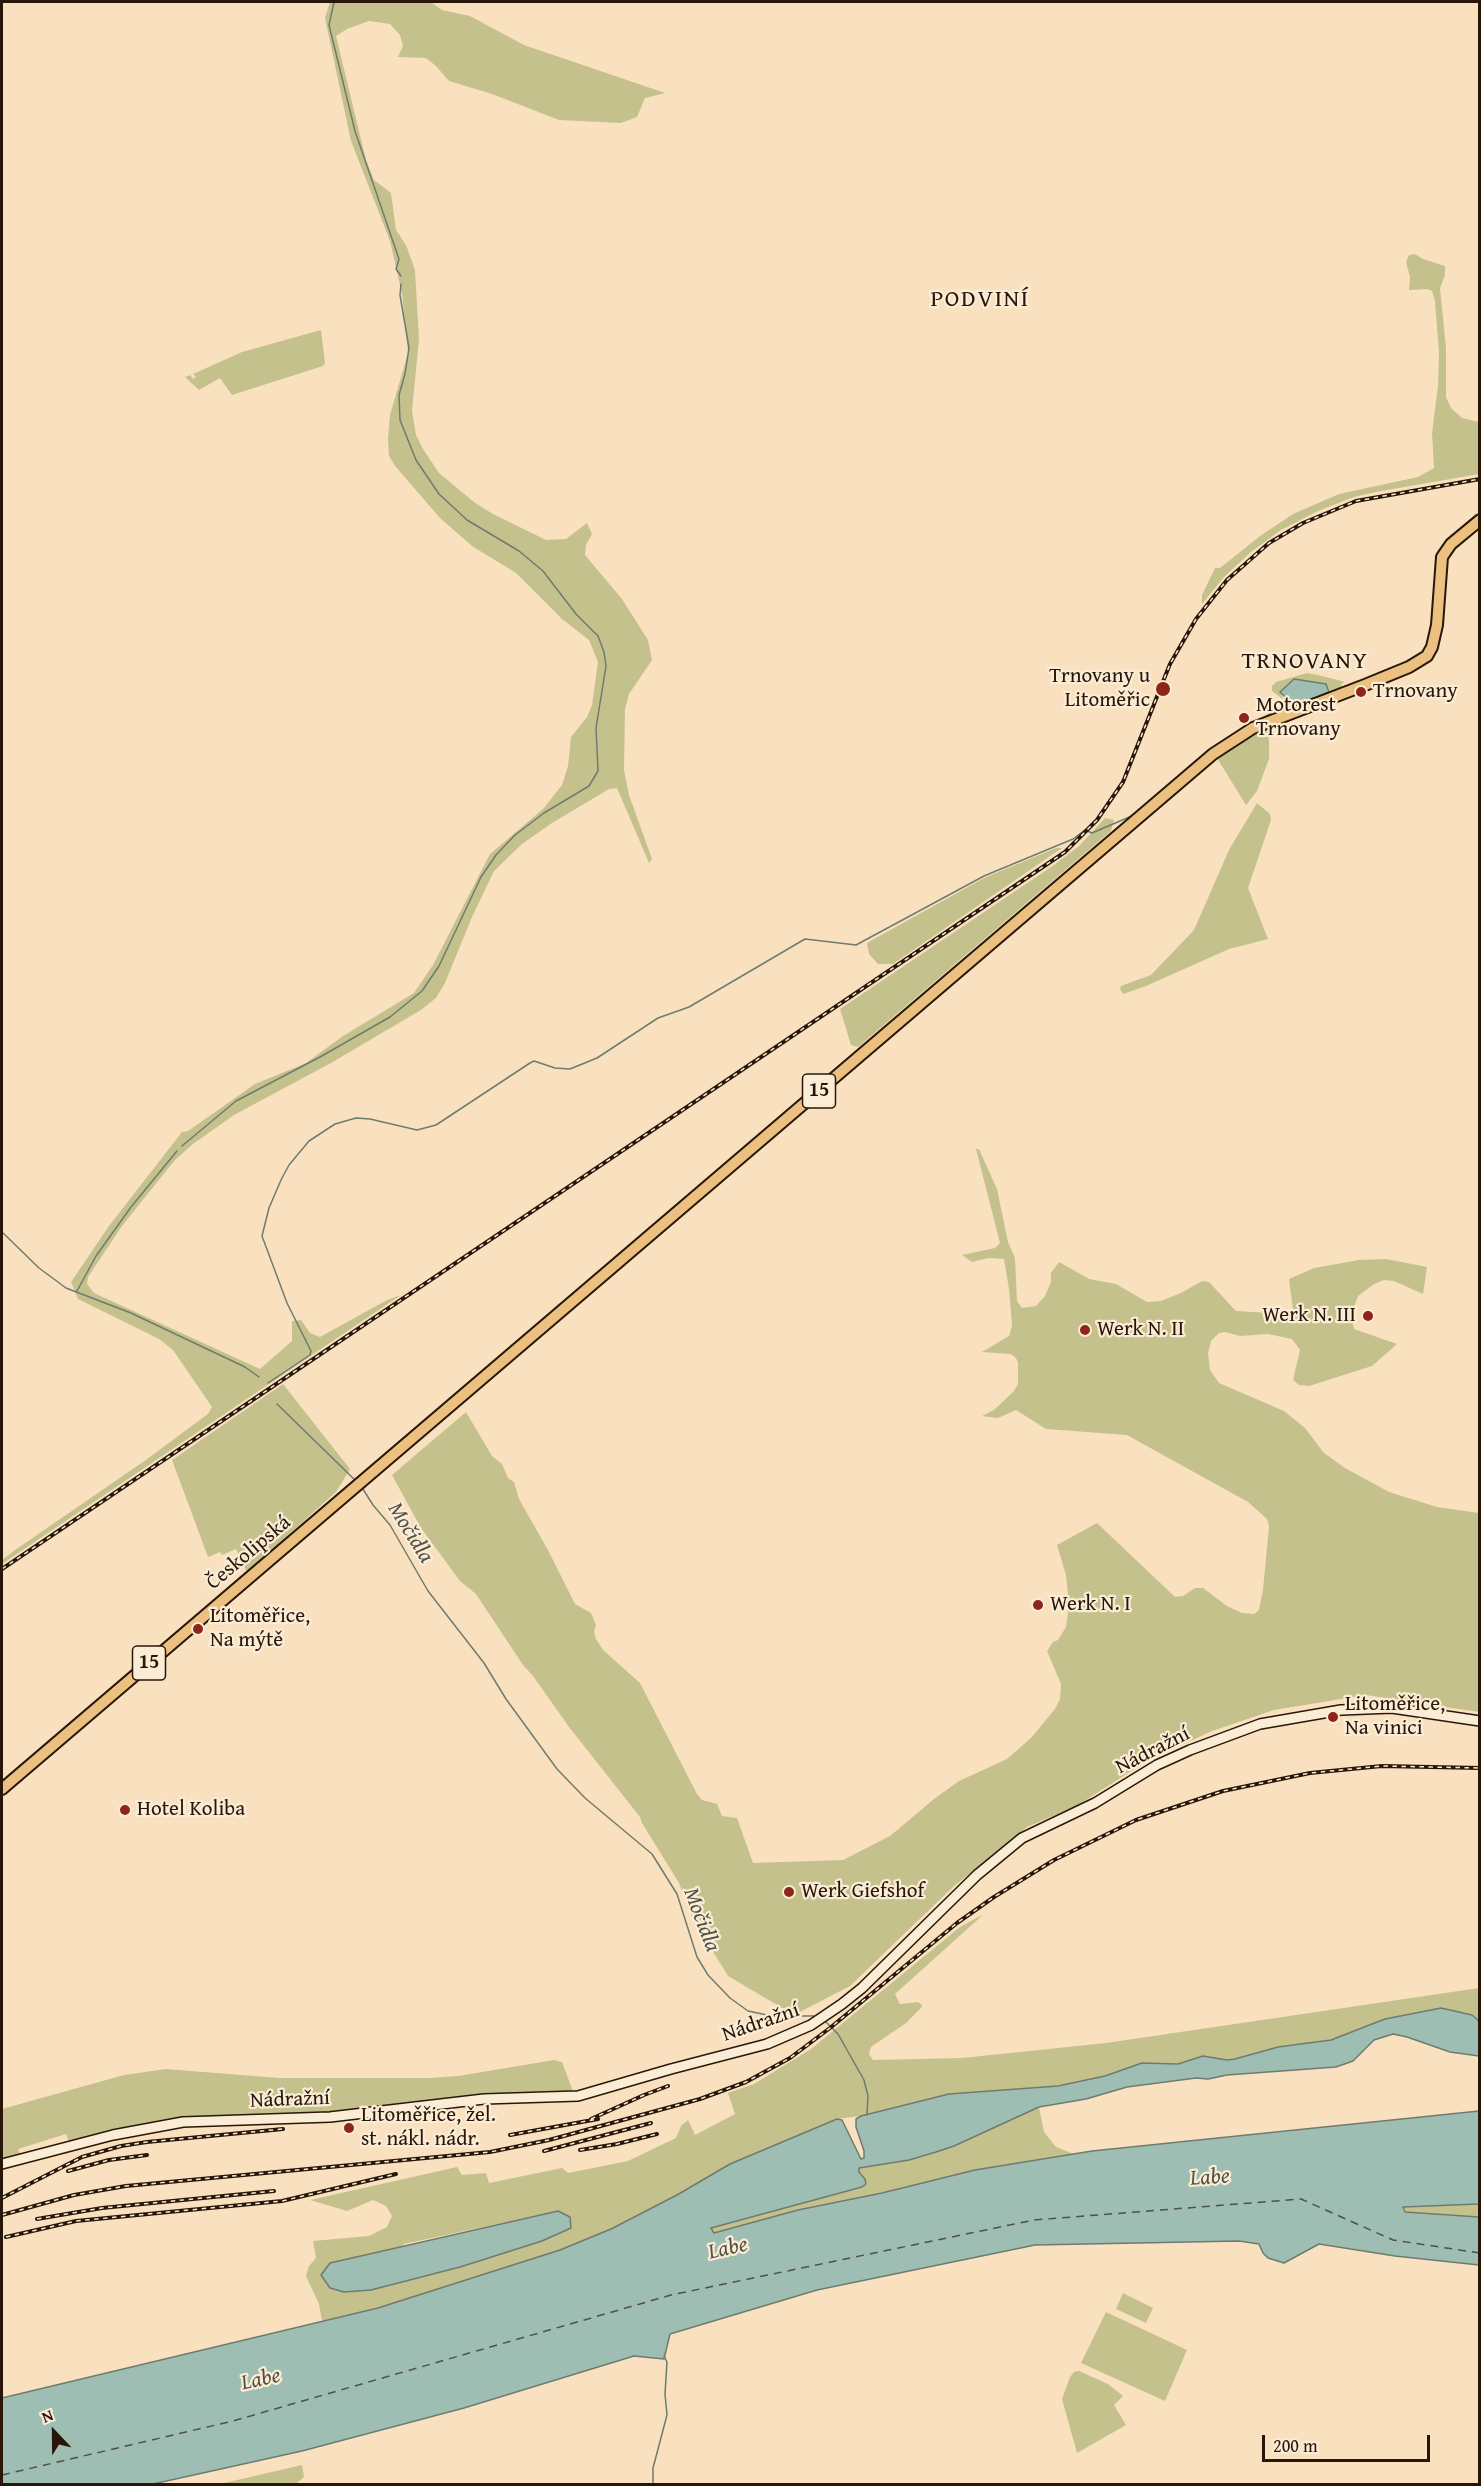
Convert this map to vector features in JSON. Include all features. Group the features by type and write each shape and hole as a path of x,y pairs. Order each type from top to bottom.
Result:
{"main road":[{"name":"Českolipská","path":"2,1789 1212,754 1252,728 1409,667 1427,656 1434,641 1437,626 1442,557 1451,544 1479,520"},
{"name":"Nádražní","path":"2,2164 113,2135 183,2122 330,2117 484,2099 578,2096 766,2044 819,2020 862,1988 977,1875 1022,1838 1095,1803 1157,1765 1260,1724 1341,1710 1392,1708 1479,1721"}],"shaded area":[{"path":"330,2 431,2 442,10 470,16 524,45 665,93 645,98 637,117 621,123 559,120 492,94 449,81 426,58 398,57 403,46 400,35 390,24 369,21 347,29 336,36 366,160 374,180 391,193 396,230 406,245 415,270 419,339 412,411 416,435 423,449 439,473 474,502 546,540 566,539 587,523 592,534 586,545 585,555 622,599 648,640 652,660 629,694 625,709 624,770 629,795 652,859 649,863 617,788 609,789 552,823 522,844 494,871 445,983 436,998 421,1010 331,1063 234,1115 193,1144 174,1161 122,1226 88,1277 87,1284 94,1293 260,1369 292,1341 292,1321 301,1320 310,1333 320,1337 387,1300 401,1295 2,1564 2,1560 15,1550 143,1462 208,1414 212,1407 173,1350 159,1339 78,1299 71,1282 109,1226 182,1132 188,1131 255,1084 306,1063 343,1036 414,993 433,965 490,854 543,809 562,785 568,766 571,737 587,717 592,705 598,662 589,640 562,619 516,573 472,546 440,518 389,456 390,415 408,353 402,294 390,241 351,141 325,18"},
{"path":"1415,254 1445,266 1445,275 1440,288 1446,348 1446,397 1451,408 1462,418 1479,422 1479,474 1354,497 1318,511 1281,530 1251,552 1224,577 1202,604 1202,595 1215,568 1220,568 1260,536 1293,514 1339,494 1418,477 1434,468 1432,433 1438,386 1439,353 1435,301 1432,291 1409,290 1410,277 1406,262 1409,255"},
{"path":"321,330 325,363 323,366 232,395 220,378 199,390 185,377 190,375 193,379 196,377 193,374 242,352"},
{"path":"1307,673 1345,682 1332,694 1326,684 1295,681 1280,693 1284,700 1272,691 1272,686 1276,682"},
{"path":"1265,728 1269,732 1269,759 1257,791 1246,805 1217,758 1237,743"},
{"path":"1257,803 1270,814 1271,820 1248,888 1268,939 1229,949 1123,994 1121,986 1151,975 1194,930 1229,850"},
{"path":"1105,818 1114,820 1111,831 858,1047 851,1045 840,1009 1054,865 1079,846"},
{"path":"1056,848 1062,848 893,964 878,964 869,954 867,943 984,878"},
{"path":"976,1149 979,1149 997,1189 1008,1242 1015,1258 1017,1301 1022,1308 1036,1306 1045,1296 1051,1282 1051,1273 1059,1262 1089,1279 1116,1284 1147,1302 1161,1301 1202,1281 1209,1282 1236,1311 1270,1313 1288,1313 1293,1310 1289,1279 1314,1268 1359,1260 1386,1259 1427,1267 1423,1294 1394,1281 1384,1280 1374,1284 1358,1296 1352,1320 1354,1329 1397,1344 1372,1366 1309,1386 1299,1385 1293,1380 1300,1350 1292,1339 1268,1334 1240,1336 1225,1332 1219,1333 1211,1341 1208,1353 1210,1370 1219,1383 1284,1411 1305,1428 1324,1453 1345,1468 1389,1492 1437,1507 1479,1513 1479,1712 1366,1695 1274,1710 1212,1731 1147,1761 1078,1805 1027,1827 953,1887 850,1986 794,2015 728,1976 693,1919 679,1883 640,1817 523,1665 476,1594 460,1581 421,1528 392,1475 466,1412 492,1456 502,1464 508,1478 514,1482 519,1499 575,1604 591,1613 596,1625 594,1631 596,1639 603,1650 640,1683 697,1794 702,1800 717,1804 722,1816 737,1818 753,1863 843,1860 890,1836 959,1781 1007,1759 1032,1737 1055,1709 1060,1699 1061,1684 1047,1651 1066,1627 1069,1606 1066,1575 1057,1545 1097,1523 1175,1597 1183,1596 1195,1588 1203,1588 1227,1606 1242,1613 1254,1614 1259,1610 1263,1590 1269,1526 1267,1519 1248,1502 1127,1435 1046,1429 1016,1410 998,1418 982,1416 994,1410 1014,1391 1018,1384 1018,1363 1011,1354 982,1352 1009,1336 1012,1326 1004,1259 988,1258 972,1262 962,1255 995,1248 1000,1243"},
{"path":"283,1384 350,1469 336,1492 247,1572 236,1549 222,1555 220,1552 208,1557 172,1460"},
{"path":"984,1914 895,1994 900,2004 918,2002 922,2005 921,2008 906,2023 871,2047 869,2054 873,2060 962,2058 1106,2043 1479,1988 1479,2021 1472,2015 1440,2008 1385,2019 1331,2040 1278,2047 1235,2059 1203,2056 1178,2064 1142,2063 1105,2076 1058,2086 949,2094 861,2116 837,2119 730,2164 611,2229 560,2250 378,2308 322,2321 319,2304 306,2276 309,2266 316,2258 313,2241 369,2236 387,2227 392,2216 386,2206 373,2200 347,2211 310,2200 457,2167 462,2175 486,2173 489,2183 562,2168 568,2173 628,2161 676,2138 681,2126 688,2120 695,2135 735,2114 728,2093 754,2084 811,2049 960,1927","holes":["558,2211 571,2228 542,2241 460,2267 371,2290 404,2244"]},
{"path":"554,2060 562,2062 574,2094 364,2111 200,2117 70,2144 66,2134 18,2149 21,2157 2,2161 2,2109 124,2075 166,2069 279,2078 429,2078 458,2076"},
{"path":"1039,2107 1044,2132 1056,2147 1074,2154 975,2170 882,2193 798,2210 714,2233 711,2228 862,2187 863,2175 859,2172 859,2168 909,2160 954,2146"},
{"path":"1479,2204 1479,2217 1405,2212 1403,2206"},
{"path":"1123,2293 1153,2308 1146,2323 1116,2309"},
{"path":"1106,2312 1187,2350 1165,2401 1081,2363"},
{"path":"1079,2371 1108,2384 1123,2396 1114,2405 1126,2425 1077,2453 1062,2399 1070,2377 1074,2372"},
{"path":"302,2465 304,2477 296,2484 220,2484"}],"water":[{"path":"1294,679 1326,684 1329,692 1294,706 1280,692"},
{"name":"Labe","path":"1441,2008 1472,2015 1479,2021 1479,2056 1450,2052 1393,2034 1374,2040 1353,2061 1336,2067 1227,2075 1127,2087 1086,2099 1039,2107 936,2152 909,2160 859,2168 866,2184 862,2187 711,2228 714,2233 798,2210 882,2193 975,2170 1092,2151 1479,2111 1479,2204 1403,2207 1405,2212 1479,2217 1479,2265 1395,2256 1319,2244 1284,2263 1268,2258 1259,2244 1239,2241 1035,2245 817,2290 670,2334 664,2359 634,2356 464,2408 302,2451 153,2484 2,2484 2,2398 378,2308 560,2250 611,2229 730,2164 837,2119 842,2120 861,2159 864,2158 864,2151 856,2127 856,2119 861,2116 949,2094 1058,2086 1105,2076 1142,2063 1178,2064 1203,2056 1235,2059 1278,2047 1331,2040 1385,2019"},
{"path":"558,2211 570,2217 571,2228 542,2241 460,2267 371,2290 344,2292 330,2288 321,2275 330,2263"}],"waterway":[{"path":"334,2 329,25 355,131 399,259 396,269 401,276"},
{"path":"182,1146 236,1101 390,1017 422,991 439,966 481,877 496,855 515,835 544,813 589,786 598,771 596,728 606,666 598,636 576,614 543,571 519,551 467,520 439,494 416,460 400,420 399,395 409,348 400,295 401,284"},
{"path":"1259,720 1294,706"},
{"path":"268,1383 310,1355 311,1351 287,1303 262,1236 269,1208 281,1180 289,1165 309,1141 335,1124 356,1118 417,1130 436,1125 530,1063 534,1061 555,1068 570,1069 597,1058 658,1018 689,1007 805,939 856,945 984,876 1073,839 1085,830 1092,833 1134,815"},
{"path":"77,1291 96,1256 131,1207 177,1151"},
{"name":"Močidla","path":"2,1232 39,1268 66,1288 131,1313 245,1367 259,1377"},
{"name":"Močidla","path":"277,1404 356,1481"},
{"name":"Močidla","path":"361,1486 390,1525 428,1591 484,1663 506,1699 557,1769 585,1798 652,1854 677,1894 697,1957 708,1975 730,1998 748,2011 772,2016 820,2016"},
{"name":"Močidla","path":"825,2021 838,2034 864,2080 868,2096 867,2115"},
{"path":"653,2484 653,2468 667,2415 665,2394 667,2362 664,2356"}],"ferry route":[{"path":"2,2475 233,2421 671,2295 1034,2220 1301,2199 1393,2240 1480,2253"}],"railway":[{"path":"2,1569 1065,852 1097,820 1123,782 1170,664 1196,619 1227,580 1269,543 1303,523 1356,501 1480,479"},
{"path":"2,2215 74,2195 126,2186 490,2152 549,2140 700,2099 746,2082 790,2058 830,2028 957,1923 994,1897 1054,1860 1136,1820 1223,1791 1310,1773 1382,1766 1480,1768"},
{"path":"591,2119 668,2086"},
{"path":"510,2135 598,2119"},
{"path":"544,2151 651,2123"},
{"path":"2,2198 82,2157 121,2146 283,2129"},
{"path":"580,2150 657,2134"},
{"path":"68,2171 109,2160 147,2155"},
{"path":"6,2237 76,2221 282,2201 396,2174"},
{"path":"37,2219 102,2208 274,2191"}],"place":[{"name":"Trnovany u Litoměřic","path":"1163,689"},
{"name":"Trnovany","path":"1361,692"},
{"name":"Motorest Trnovany","path":"1244,718"},
{"name":"Werk N. III","path":"1368,1316"},
{"name":"Werk N. II","path":"1085,1330"},
{"name":"Werk N. I","path":"1038,1605"},
{"name":"Litoměřice, Na mýtě","path":"198,1629"},
{"name":"Litoměřice, Na vinici","path":"1333,1717"},
{"name":"Hotel Koliba","path":"125,1810"},
{"name":"Werk Giefshof","path":"789,1892"},
{"name":"Litoměřice, žel. st. nákl. nádr.","path":"349,2128"}],"district":[{"name":"PODVINÍ","path":"980,300"},
{"name":"TRNOVANY","path":"1305,662"}]}
